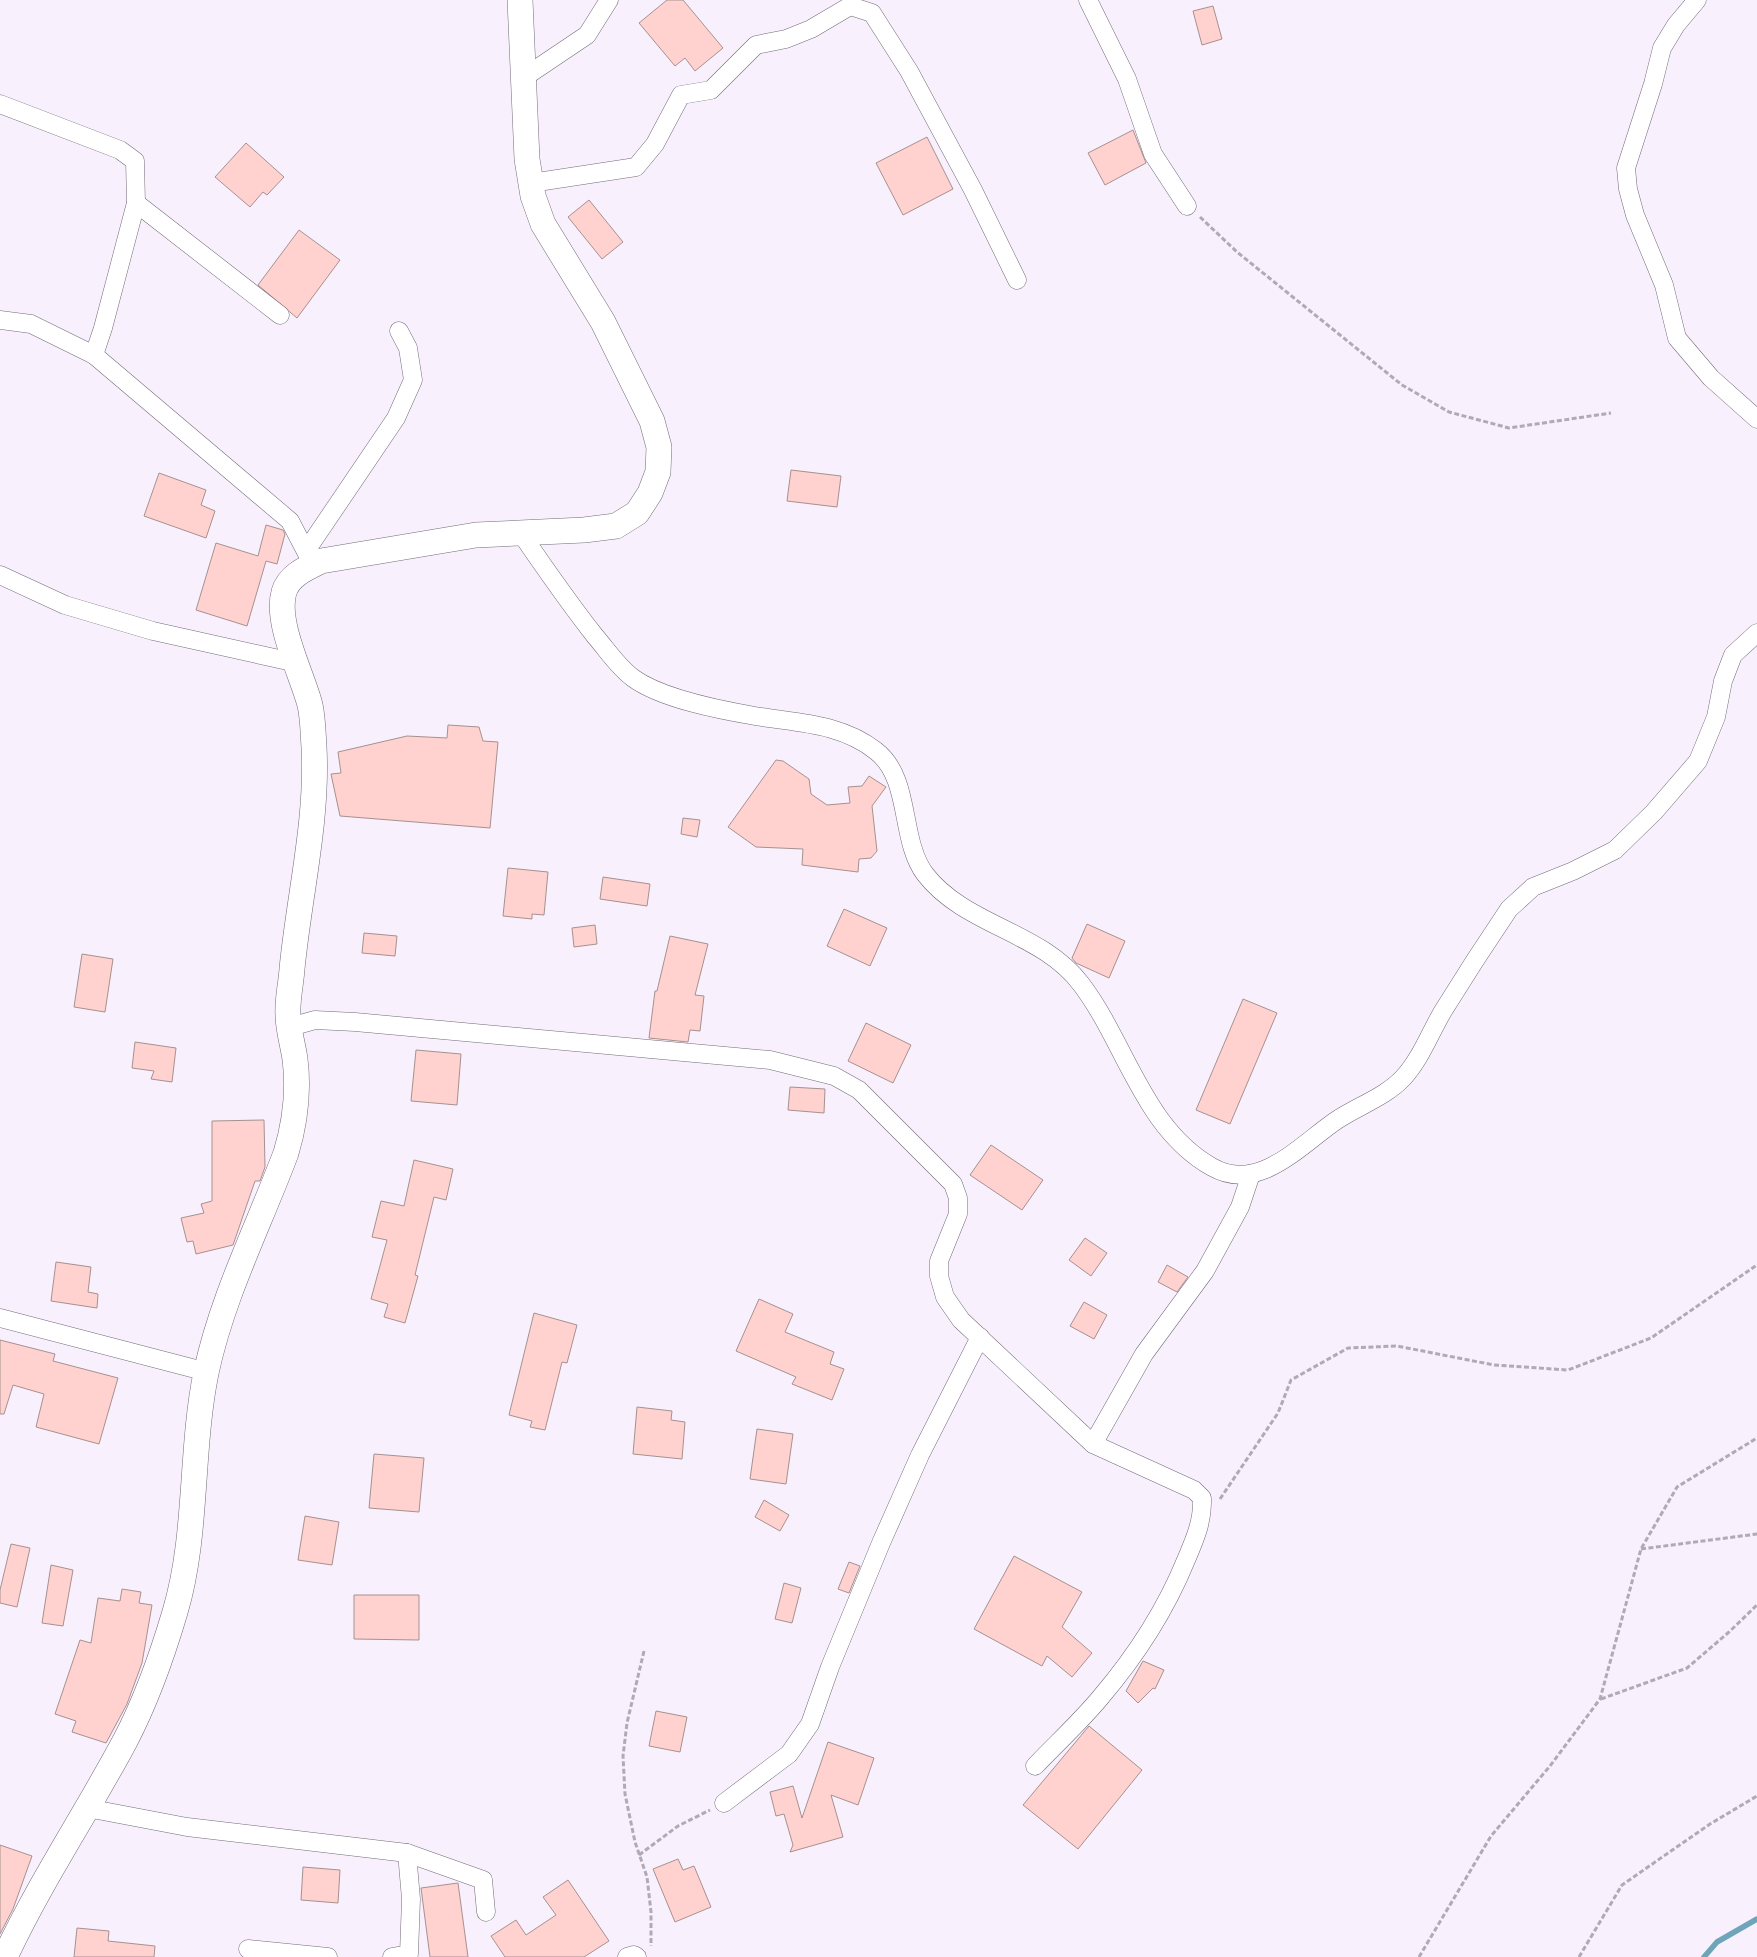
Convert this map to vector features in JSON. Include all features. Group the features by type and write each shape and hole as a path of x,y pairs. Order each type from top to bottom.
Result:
{"street":[{"path":"310,558 347,556 476,535 584,530 616,526 637,512 650,493 658,472 659,447 652,421 604,322 543,224 532,196 523,78 520,0"},
{"path":"523,78 587,35 609,0"},
{"path":"1088,0 1127,78 1153,154 1187,206"},
{"path":"1697,0 1676,25 1662,48 1626,168 1628,189 1635,215 1664,285 1676,338 1711,378 1757,419"},
{"path":"531,183 636,167 655,144 681,95 711,90 756,45 786,39 811,29 850,6 872,13 910,71 973,190 1016,280"},
{"path":"0,104 120,150 135,161 136,203 94,355"},
{"path":"136,203 280,314"},
{"path":"0,320 31,324 94,355 290,521 310,558"},
{"path":"5,1957 28,1910 126,1739 157,1666 175,1612 187,1566 195,1449 206,1372 224,1310 279,1172 293,1130 296,1106 296,1061 288,1015 297,920 310,836 314,749 311,707 285,625 284,591 310,558 396,418 413,380 408,348 399,331"},
{"path":"520,532 577,613 632,677 652,689 742,714 837,729 859,739 878,752 889,764 897,782 909,833 922,870 939,890 964,908 1028,941 1079,981 1108,1027 1158,1118 1185,1146 1212,1168 1233,1175 1251,1174 1270,1168 1337,1120 1402,1079 1509,909 1532,886 1573,871 1615,850 1654,812 1698,761 1716,717 1723,681 1733,655 1757,634"},
{"path":"0,575 65,605 153,631 297,663"},
{"path":"290,1027 315,1020 365,1022 770,1060 834,1076 859,1090 952,1184 958,1198 958,1214 940,1261 939,1276 945,1297 961,1320 1093,1444 1194,1490 1202,1498 1203,1511 1199,1528 1174,1590 1139,1646 1100,1698 1035,1766"},
{"path":"1093,1444 1144,1354 1205,1272 1240,1207 1251,1174"},
{"path":"0,1318 206,1372"},
{"path":"724,1803 789,1754 810,1724 830,1667 881,1543 920,1455 980,1337"},
{"path":"87,1808 187,1827 408,1853 483,1880 486,1912"},
{"path":"392,1957 410,1954 411,1899 408,1853"},
{"path":"248,1949 328,1957"},
{"path":"627,1957 644,1952"}],"path":[{"path":"1187,206 1238,252 1402,385 1449,412 1509,428 1611,413"},
{"path":"1203,1511 1222,1498 1278,1412 1291,1380 1348,1348 1397,1346 1494,1365 1568,1370 1651,1338 1757,1265"},
{"path":"1419,1957 1491,1836 1550,1766 1600,1699 1641,1549 1676,1486 1757,1438"},
{"path":"1641,1549 1757,1534"},
{"path":"1600,1699 1687,1668 1730,1632 1757,1605"},
{"path":"644,1651 627,1723 624,1756 625,1794 634,1842 647,1877 651,1912 644,1952"},
{"path":"1580,1957 1622,1885 1710,1824 1757,1796"},
{"path":"639,1855 678,1826 724,1803"}],"building":[{"path":"667,0 683,0 723,48 695,71 685,58 675,66 639,23"},
{"path":"1213,6 1222,39 1202,45 1193,11"},
{"path":"1133,130 1146,163 1105,185 1088,153"},
{"path":"927,137 953,189 903,215 876,163"},
{"path":"246,143 284,177 267,195 263,192 250,207 215,177"},
{"path":"589,200 623,242 602,259 568,217"},
{"path":"299,230 340,260 297,318 258,285"},
{"path":"791,470 841,476 837,507 787,501"},
{"path":"159,473 206,490 201,505 215,511 206,538 144,516"},
{"path":"266,525 283,530 285,534 277,564 266,561 247,626 196,610 216,543 258,556"},
{"path":"448,725 479,727 483,741 498,742 490,828 340,816 331,774 341,773 338,752 407,736 447,738"},
{"path":"776,760 783,761 809,779 811,794 827,805 850,803 848,787 862,786 869,776 886,787 872,806 877,851 871,858 859,859 858,872 802,865 803,849 756,847 728,827"},
{"path":"683,818 700,820 697,837 681,834"},
{"path":"508,868 548,872 544,915 532,914 532,919 503,916"},
{"path":"603,877 650,884 647,906 600,899"},
{"path":"844,909 887,928 870,966 827,946"},
{"path":"1087,924 1125,941 1109,978 1076,963 1072,958"},
{"path":"595,925 597,944 574,947 572,928"},
{"path":"364,933 397,936 395,956 362,953"},
{"path":"670,936 708,944 695,995 704,996 700,1031 690,1030 688,1042 649,1038 655,991 657,991"},
{"path":"82,954 113,959 105,1012 74,1007"},
{"path":"1243,999 1277,1013 1230,1124 1196,1110"},
{"path":"866,1023 911,1045 893,1083 848,1061"},
{"path":"135,1042 176,1048 172,1082 151,1079 154,1071 132,1068"},
{"path":"416,1050 461,1054 457,1105 411,1101"},
{"path":"790,1087 825,1089 824,1113 788,1110"},
{"path":"264,1120 265,1167 260,1181 255,1181 233,1245 196,1254 193,1241 187,1242 181,1218 204,1213 201,1204 212,1201 212,1121"},
{"path":"991,1145 1043,1180 1022,1210 970,1175"},
{"path":"414,1160 453,1169 446,1200 434,1197 415,1275 418,1276 405,1323 384,1317 388,1304 371,1299 387,1240 372,1237 381,1201 404,1206"},
{"path":"1085,1238 1107,1253 1091,1276 1069,1260"},
{"path":"56,1262 91,1267 88,1292 98,1294 97,1308 51,1301"},
{"path":"1167,1265 1188,1277 1177,1292 1158,1282"},
{"path":"759,1299 793,1314 785,1332 834,1352 830,1364 844,1369 832,1400 792,1384 796,1377 736,1351"},
{"path":"1084,1302 1107,1315 1094,1339 1070,1326"},
{"path":"534,1313 577,1325 567,1363 562,1362 545,1430 530,1427 532,1421 509,1415"},
{"path":"0,1340 55,1354 53,1361 118,1378 99,1444 36,1427 44,1394 13,1385 4,1414 0,1414"},
{"path":"637,1407 672,1411 671,1420 685,1422 682,1459 633,1454"},
{"path":"757,1429 793,1434 786,1484 750,1479"},
{"path":"374,1454 424,1458 419,1512 369,1508"},
{"path":"764,1500 789,1515 780,1531 755,1517"},
{"path":"305,1516 339,1522 332,1565 298,1560"},
{"path":"11,1544 30,1548 17,1607 0,1603 0,1590"},
{"path":"1014,1556 1082,1592 1062,1627 1092,1653 1072,1677 1047,1656 1042,1666 974,1629"},
{"path":"849,1562 860,1566 849,1593 838,1589"},
{"path":"51,1565 73,1570 63,1626 42,1623"},
{"path":"784,1583 801,1588 792,1623 775,1619"},
{"path":"122,1589 141,1592 139,1603 152,1605 142,1663 127,1704 106,1743 72,1732 76,1721 55,1714 80,1640 91,1643 98,1598 120,1601"},
{"path":"354,1595 419,1595 419,1640 354,1639"},
{"path":"1143,1661 1164,1670 1155,1689 1153,1688 1138,1703 1126,1691"},
{"path":"656,1711 687,1717 680,1752 649,1746"},
{"path":"1089,1726 1142,1770 1078,1849 1023,1805"},
{"path":"828,1742 874,1758 858,1805 831,1795 843,1837 790,1852 793,1845 784,1814 776,1816 770,1792 793,1786 802,1818"},
{"path":"0,1845 32,1856 13,1909 0,1934"},
{"path":"678,1859 683,1870 694,1866 711,1907 675,1922 653,1869"},
{"path":"303,1867 340,1870 338,1903 301,1900"},
{"path":"568,1880 609,1941 584,1957 505,1957 491,1936 516,1920 526,1935 556,1915 543,1897"},
{"path":"458,1883 468,1957 430,1957 421,1888"},
{"path":"77,1928 109,1931 108,1941 155,1946 154,1957 74,1957"}],"waterway":[{"path":"1704,1957 1717,1942 1757,1919"}]}
